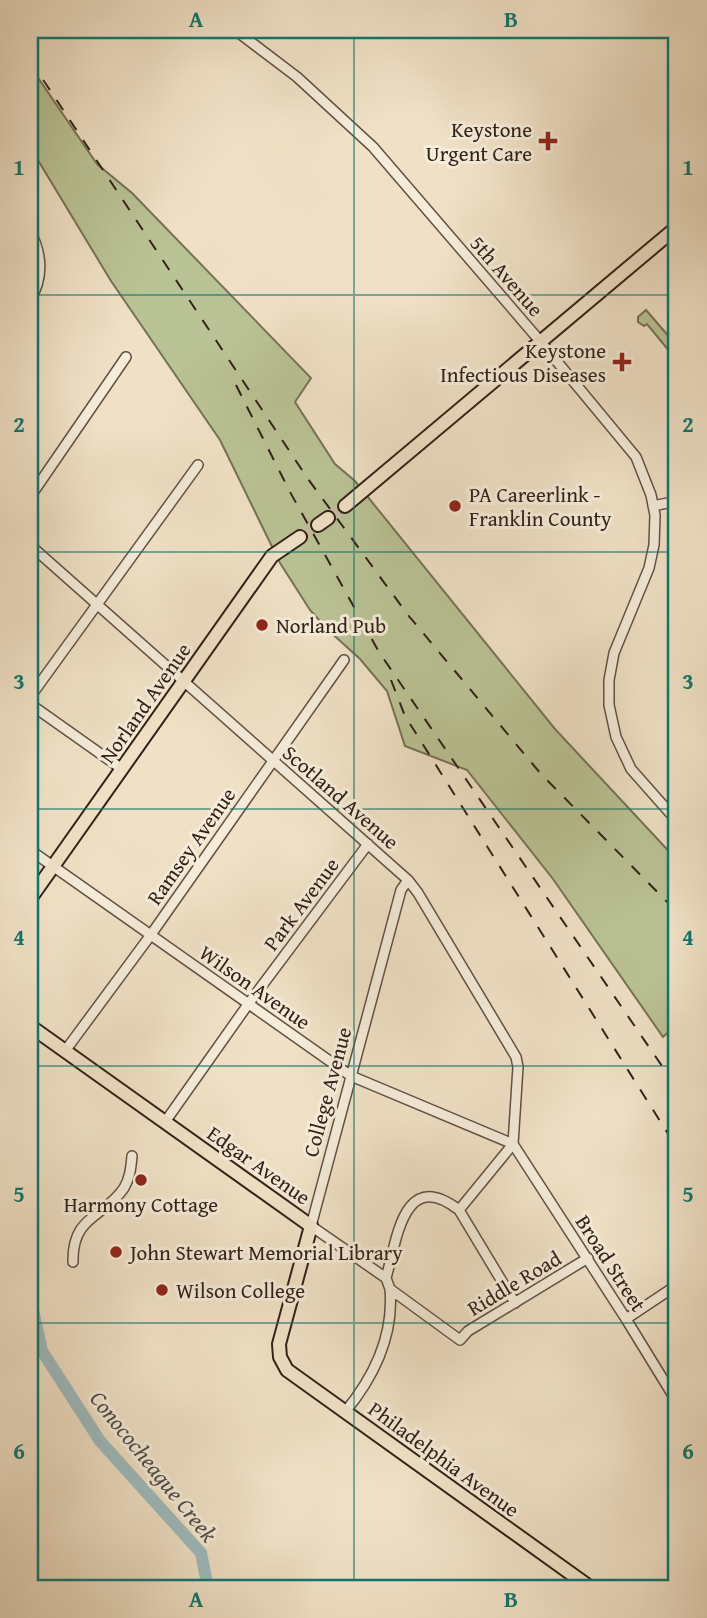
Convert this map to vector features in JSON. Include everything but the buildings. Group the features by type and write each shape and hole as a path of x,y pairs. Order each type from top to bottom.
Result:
{"main road":[{"path":"345,506 677,227"},
{"name":"Norland Avenue","path":"30,899 272,556 300,537"},
{"name":"Edgar Avenue","path":"30,1026 311,1226"},
{"name":"College Avenue","path":"280,1357 280,1339 311,1226"},
{"name":"Philadelphia Avenue","path":"280,1357 291,1373 591,1588"}],"street":[{"name":"5th Avenue","path":"235,30 297,78 373,147 630,448 645,476 653,506 655,531 652,558 614,653 609,680 609,705 616,737 631,769 677,821"},
{"path":"30,231 40,263 37,285 30,300"},
{"path":"30,497 126,357"},
{"path":"30,696 198,465"},
{"path":"653,506 677,501"},
{"name":"Scotland Avenue","path":"30,545 408,880 516,1057 518,1068 513,1144"},
{"name":"Ramsey Avenue","path":"65,1051 150,936 344,660"},
{"path":"30,704 122,769"},
{"name":"Park Avenue","path":"165,1122 249,1003 368,844"},
{"name":"Wilson Avenue","path":"30,850 351,1076 513,1144"},
{"name":"College Avenue","path":"311,1226 401,890 408,880"},
{"path":"459,1210 513,1144"},
{"name":"Broad Street","path":"513,1144 588,1258 677,1402"},
{"path":"73,1262 74,1247 80,1230 91,1216 123,1189 130,1174 132,1156"},
{"path":"345,1412 364,1387 382,1351 390,1313 390,1289 386,1278 403,1217 410,1205 418,1199 446,1200 459,1210 514,1303"},
{"name":"Edgar Avenue","path":"311,1226 386,1278"},
{"name":"Riddle Road","path":"390,1289 460,1340 468,1331 588,1258"},
{"path":"626,1318 677,1285"}],"green space":[{"path":"30,66 97,164 132,193 311,378 295,402 335,464 355,481 555,729 677,860 677,1024 663,1037 553,879 467,770 405,746 387,691 360,659 310,610 280,563 220,440 111,281 30,147"},
{"path":"646,310 677,346 670,352 647,324 644,326 638,322 638,317"}],"waterway":[{"name":"Conococheague Creek","path":"30,1296 42,1351 100,1441 201,1553 208,1588"}],"tunnel":[{"path":"328,518 345,506"},
{"path":"300,537 318,525"}],"railway":[{"path":"30,60 308,479 408,615 541,774 677,912"},
{"path":"236,385 290,492 379,652 677,1088"},
{"path":"391,680 405,716 677,1148"}],"place":[{"name":"Keystone Urgent Care","path":"548,141"},
{"name":"Keystone Infectious Diseases","path":"622,362"},
{"name":"PA Careerlink - Franklin County","path":"455,506"},
{"name":"Norland Pub","path":"262,625"},
{"name":"Harmony Cottage","path":"141,1180"},
{"name":"John Stewart Memorial Library","path":"116,1252"},
{"name":"Wilson College","path":"162,1290"}]}
